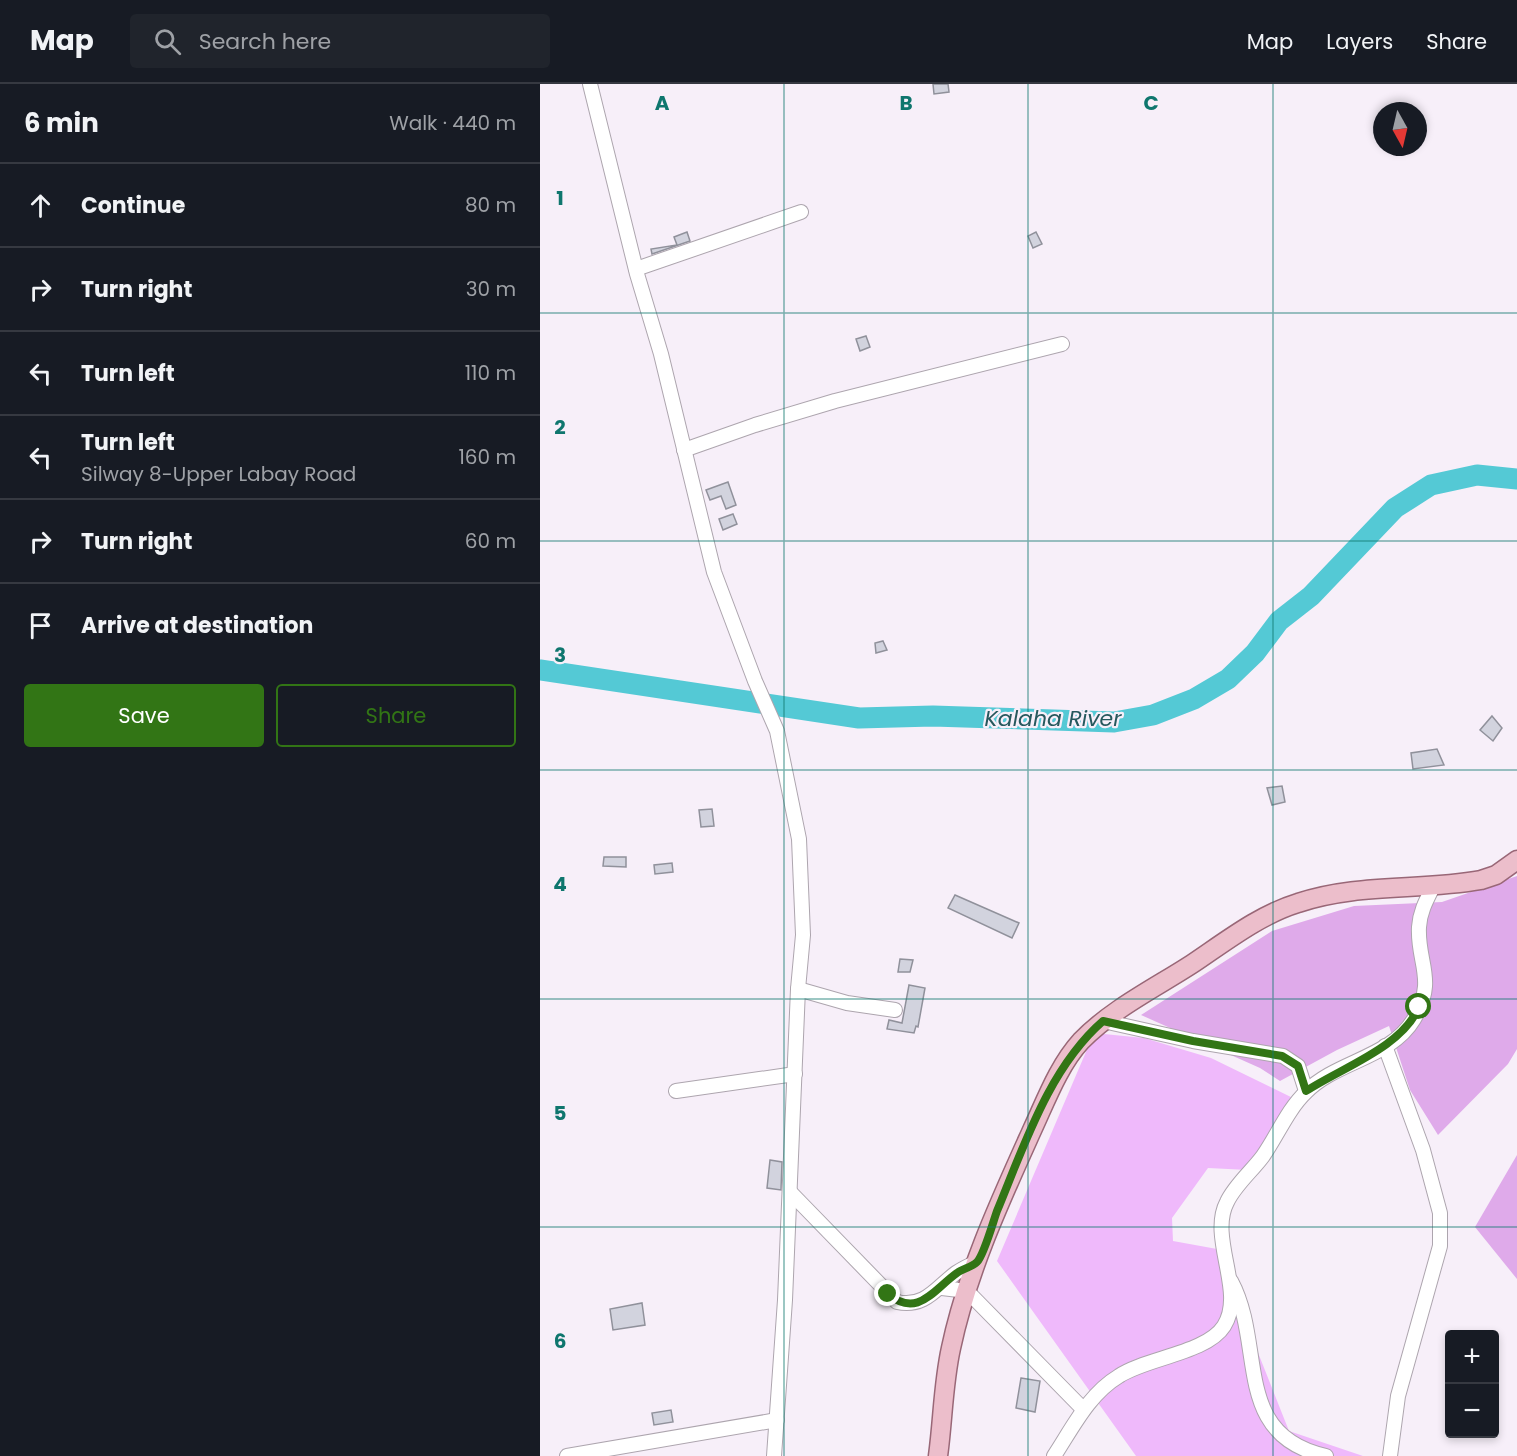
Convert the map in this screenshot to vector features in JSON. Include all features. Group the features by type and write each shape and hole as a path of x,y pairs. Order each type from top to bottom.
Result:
{"main road":[{"path":"938,1456 945,1379 967,1291 1017,1163 1051,1090 1079,1044 1103,1021 1242,931 1295,903 1322,895 1370,888 1481,880 1496,874 1517,860"}],"street":[{"path":"590,84 636,269 661,354 714,572 755,681 777,731 800,839 803,936 798,989 791,1193 774,1456"},
{"path":"636,269 801,212"},
{"path":"684,450 755,425 835,401 1062,344"},
{"path":"1054,1456 1083,1409 1116,1378 1126,1371 1207,1341 1220,1332 1228,1317 1228,1277 1221,1230 1226,1202 1263,1156 1306,1091 1385,1046 1401,1035 1414,1020 1423,996 1426,969 1419,929 1421,911 1434,885"},
{"path":"798,989 847,1003 896,1010"},
{"path":"1103,1021 1193,1041 1282,1056 1298,1066 1306,1091"},
{"path":"1385,1046 1423,1150 1440,1213 1440,1246 1398,1396 1390,1456"},
{"path":"676,1091 795,1074"},
{"path":"791,1193 897,1302 906,1304 921,1300 942,1288 956,1273 977,1262"},
{"path":"1228,1277 1241,1300 1247,1324 1256,1394 1267,1416 1282,1436 1296,1446 1326,1456"},
{"path":"942,1288 967,1291 1083,1409"},
{"path":"567,1456 777,1420"}],"shaded area":[{"path":"1517,876 1517,1049 1508,1064 1438,1135 1410,1090 1389,1026 1337,1050 1280,1081 1260,1068 1141,1015 1272,931 1354,906 1442,902"},
{"path":"1094,1033 1144,1038 1211,1058 1295,1099 1248,1170 1208,1168 1172,1218 1173,1241 1217,1249 1289,1431 1363,1456 1136,1456 997,1261"},
{"path":"1517,1155 1517,1279 1475,1227"}],"building":[{"path":"933,84 948,84 949,92 934,94"},
{"path":"687,232 690,241 652,254 651,249 677,245 674,237"},
{"path":"1036,232 1042,244 1033,248 1028,236"},
{"path":"866,336 870,347 860,351 856,339"},
{"path":"728,482 736,505 726,509 721,496 710,500 706,490"},
{"path":"733,514 737,524 723,530 719,519"},
{"path":"883,641 887,650 876,653 875,643"},
{"path":"1492,716 1502,728 1493,741 1480,730"},
{"path":"1437,749 1444,765 1413,769 1411,753"},
{"path":"1282,786 1285,802 1272,805 1267,788"},
{"path":"712,809 714,826 701,827 699,810"},
{"path":"604,857 626,857 626,867 603,866"},
{"path":"672,863 673,872 655,874 654,865"},
{"path":"955,895 1019,923 1012,938 948,908"},
{"path":"900,959 913,960 910,972 898,972"},
{"path":"909,985 925,988 918,1027 916,1026 914,1033 887,1029 889,1020 902,1023"},
{"path":"770,1160 782,1162 781,1190 767,1188"},
{"path":"642,1303 645,1325 613,1330 610,1309"},
{"path":"1021,1378 1040,1381 1035,1412 1016,1408"},
{"path":"671,1410 673,1422 654,1425 652,1413"}],"waterway":[{"name":"Kalaha River","path":"540,670 859,718 933,716 1114,722 1153,715 1194,699 1228,679 1255,653 1279,621 1311,596 1395,508 1431,485 1477,475 1517,479"}],"route":[{"path":"888,1294 897,1302 906,1304 928,1298 942,1288 956,1273 977,1262 1017,1163 1051,1090 1079,1044 1103,1021 1193,1041 1282,1056 1292,1060 1298,1066 1306,1091 1401,1035 1414,1020 1419,1007"}]}
